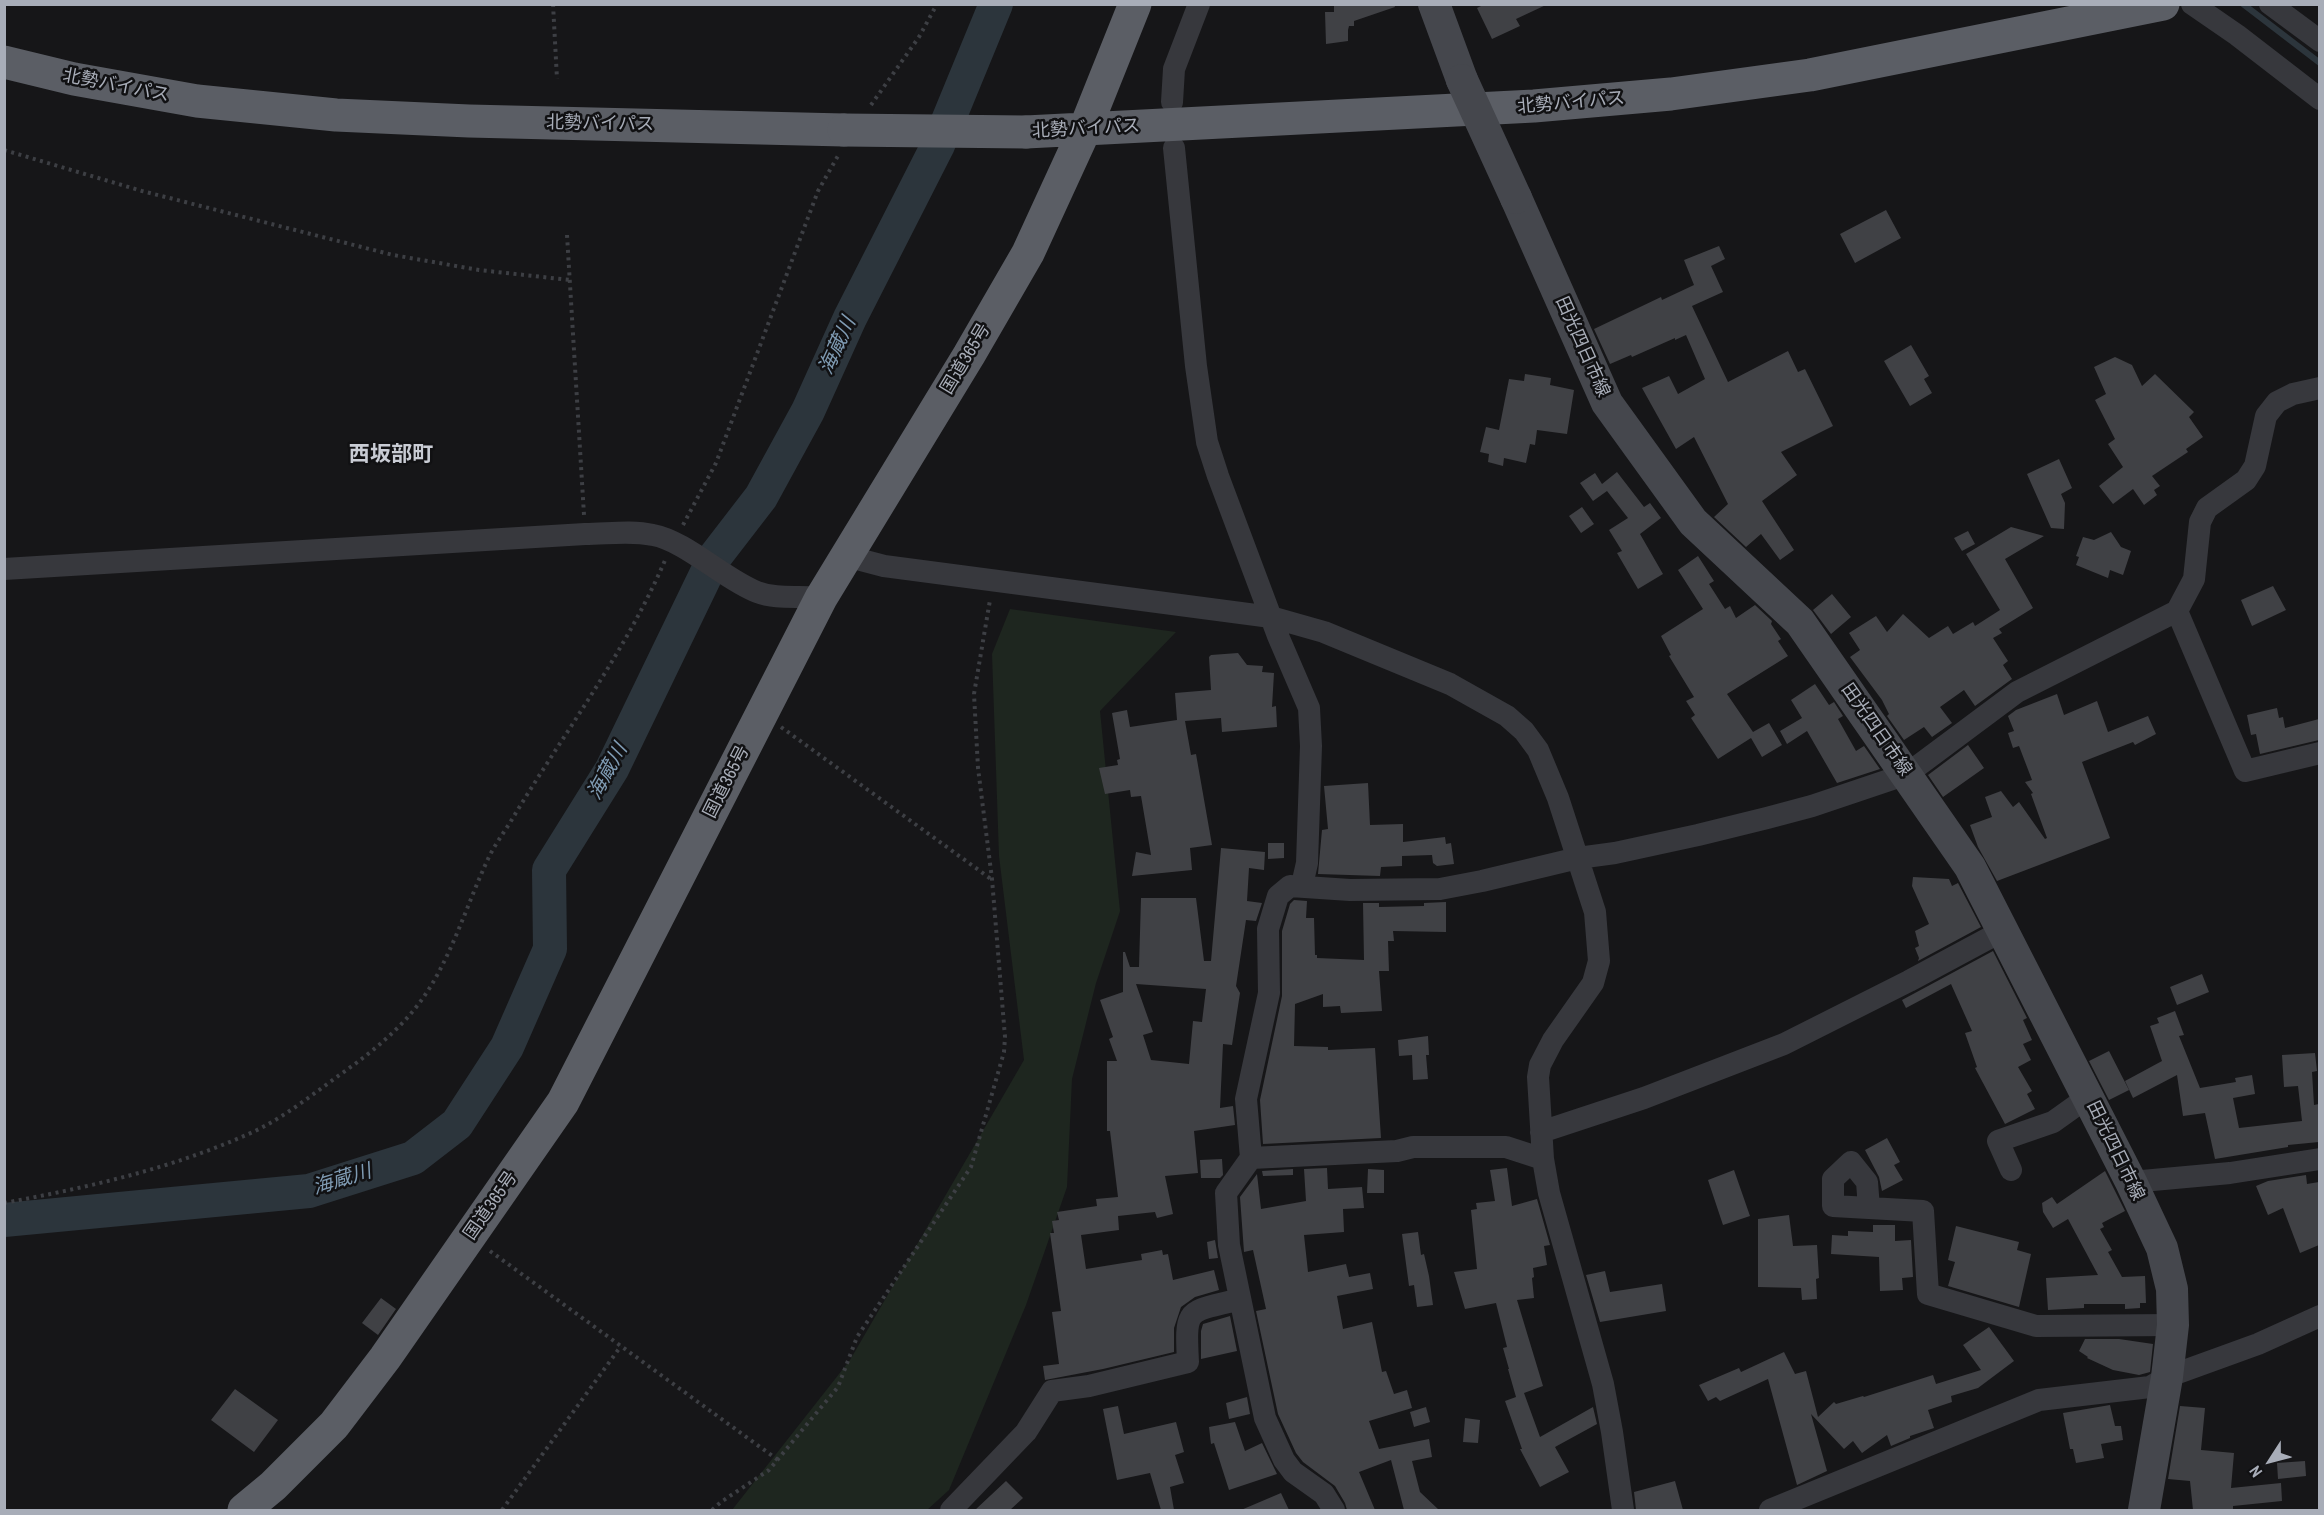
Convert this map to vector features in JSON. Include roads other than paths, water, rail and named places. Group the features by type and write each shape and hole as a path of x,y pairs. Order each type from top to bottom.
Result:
{"highway":[{"name":"国道365号","path":"244,1510 273,1486 334,1425 385,1358 563,1102 763,714 814,597 846,556 969,355 1028,253 1084,129 1136,4"},
{"name":"北勢バイパス","path":"4,62 74,79 197,101 336,115 469,121 1026,132 1534,106 1671,94 1810,75 2163,4"}],"main road":[{"name":"田光四日市線","path":"1434,4 1462,80 1607,404 1693,522 1800,622 1970,867 2131,1182 2162,1248 2172,1289 2173,1325 2167,1377 2145,1510"}],"street":[{"path":"1172,102 1174,69 1199,4"},
{"path":"2192,4 2237,35 2319,99"},
{"path":"2270,4 2319,41"},
{"path":"1174,148 1196,366 1207,441 1271,617 1304,695 1311,720 1307,862 1302,885"},
{"path":"1334,1510 1324,1494 1293,1472 1284,1460 1265,1418 1229,1245 1226,1193 1251,1158 1246,1099 1269,993 1268,928 1278,896 1290,886 1302,885 1350,890 1440,889 1482,881 1578,858 1615,853 1756,821 1812,806 1907,774 2017,692 2177,611 2194,579 2200,522 2207,508 2246,480 2255,466 2266,416 2277,402 2293,394 2319,388"},
{"path":"4,569 585,534 655,535 675,544 757,592 781,597 814,597"},
{"path":"846,556 884,566 1271,617 1324,632 1450,684 1507,716 1524,731 1538,750 1558,798 1595,912 1599,960 1593,982 1553,1040 1540,1065 1538,1077 1543,1159 1549,1193 1603,1384 1623,1510"},
{"path":"2177,611 2245,771 2319,753"},
{"path":"1541,1132 1644,1098 1784,1044 2004,930"},
{"path":"2011,1170 1998,1141 2053,1122 2088,1097"},
{"path":"1251,1158 1397,1151 1413,1147 1506,1147 1543,1159"},
{"path":"2131,1182 2230,1173 2319,1159"},
{"path":"1869,1208 1923,1211 1928,1294 2036,1326 2173,1325"},
{"path":"951,1510 1026,1432 1052,1391 1089,1386 1188,1362 1186,1327 1189,1317 1197,1310 1240,1299"},
{"path":"1770,1510 2039,1400 2150,1387 2167,1377 2258,1344 2319,1316"}],"waterway":[{"name":"海蔵川","path":"4,1220 309,1191 413,1158 457,1124 507,1047 550,949 549,870 612,769 714,558 761,497 808,411 850,318 938,145 996,4"},
{"path":"2243,4 2320,63"}],"district":[{"name":"西坂部町","path":"391,455"}]}
